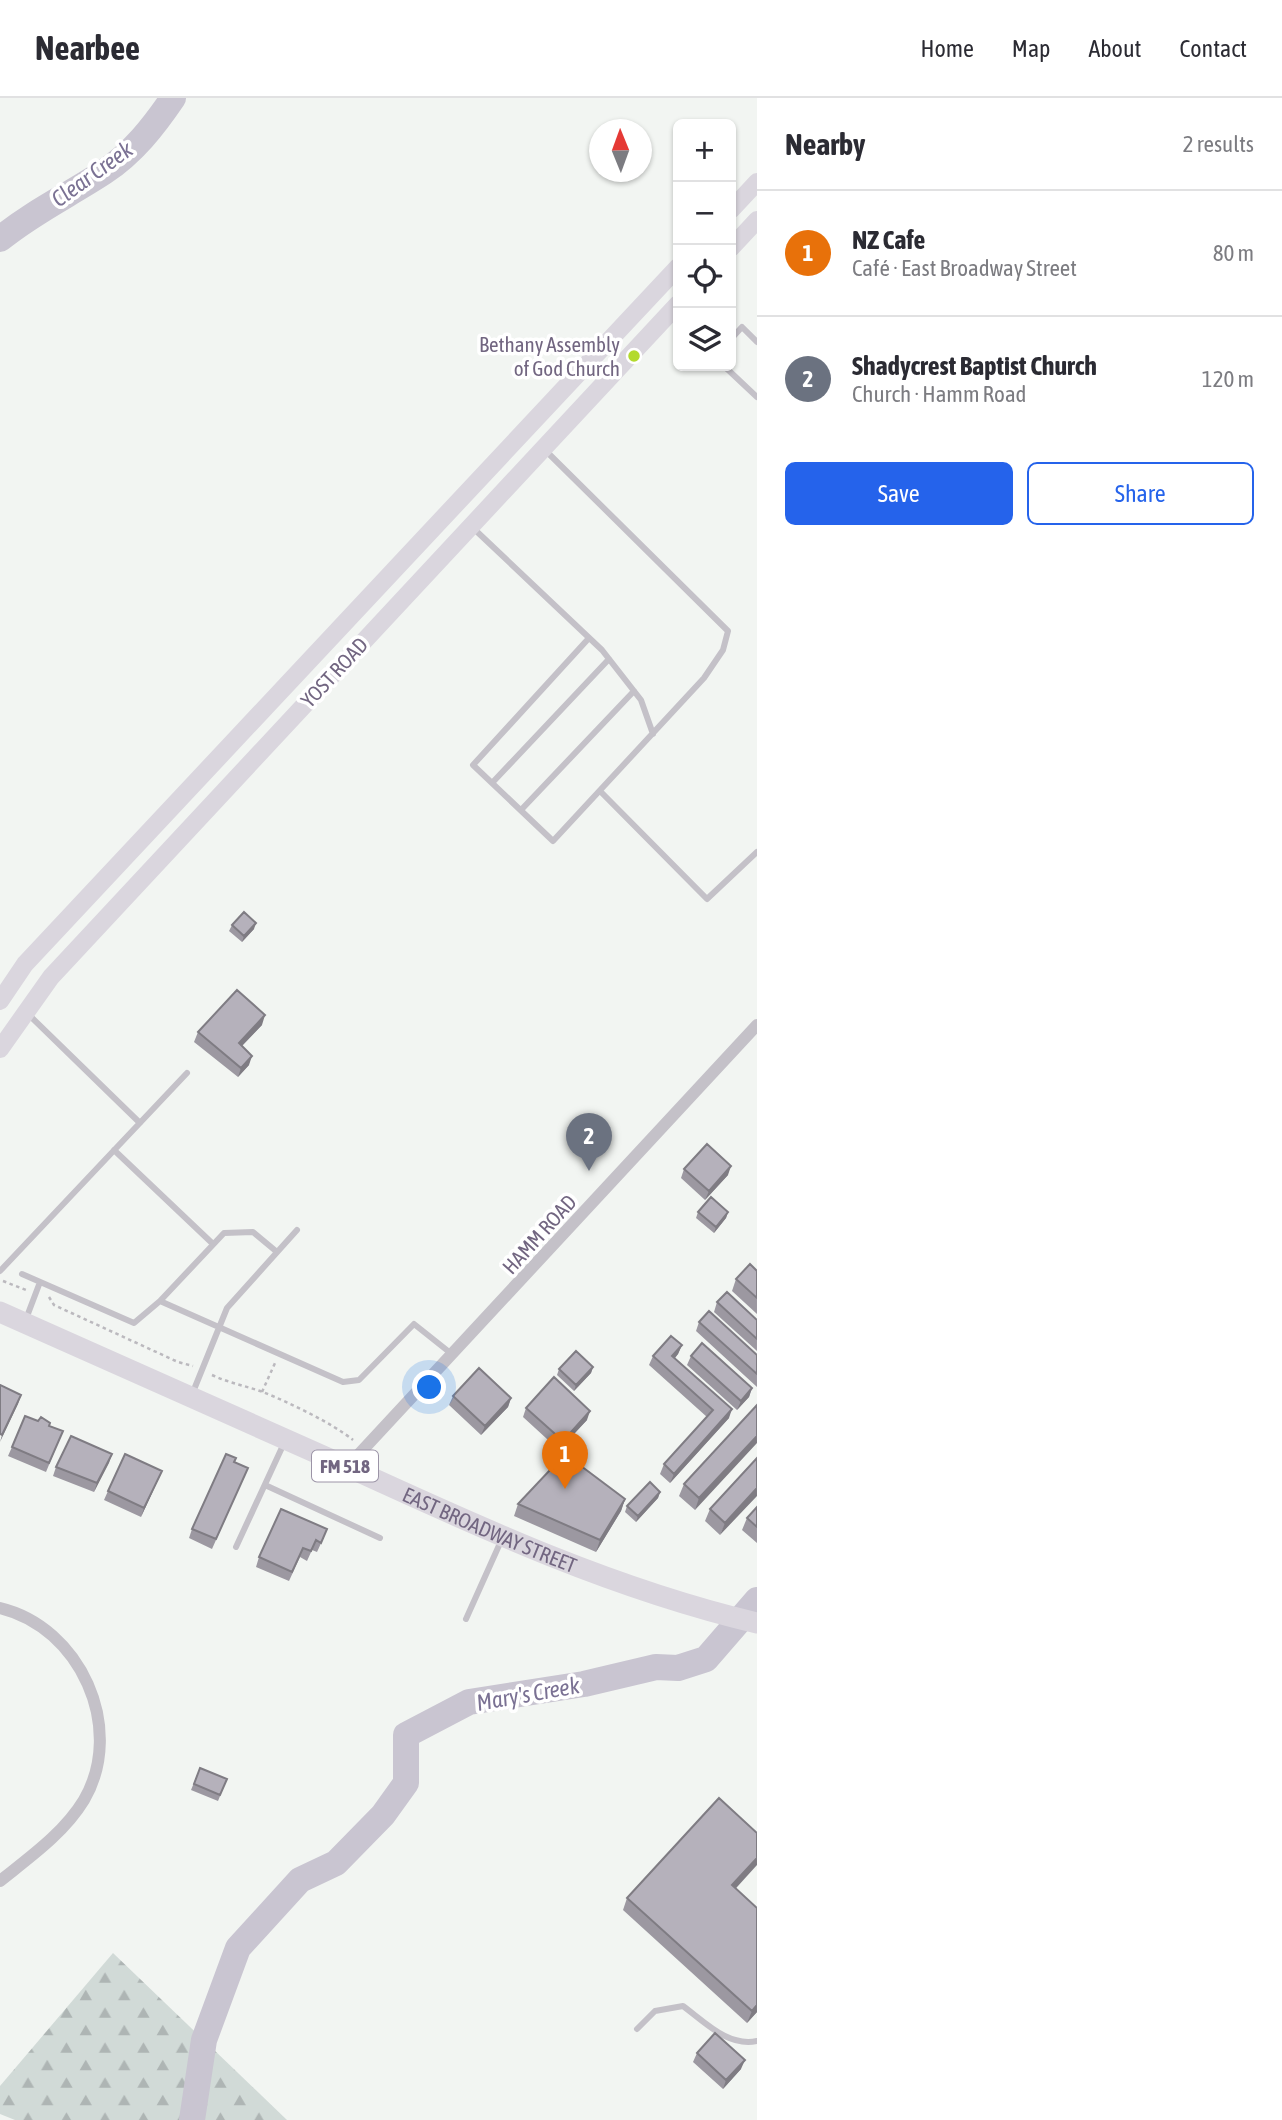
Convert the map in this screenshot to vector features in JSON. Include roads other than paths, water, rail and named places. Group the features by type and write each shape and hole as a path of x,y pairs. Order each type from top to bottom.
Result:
{"main road":[{"path":"736,205 757,182"},
{"path":"733,245 757,220"},
{"name":"YOST ROAD","path":"2,998 25,964 673,272"},
{"name":"YOST ROAD","path":"0,1049 51,977 543,448 673,316"},
{"path":"349,617 368,636"},
{"path":"158,822 177,840"},
{"path":"2,998 25,1012"},
{"name":"EAST BROADWAY STREET","path":"0,1312 502,1538 588,1572 695,1607 757,1623"}],"street":[{"name":"HAMM ROAD","path":"347,1467 757,1025"},
{"path":"0,1608 13,1611 43,1628 78,1664 92,1691 102,1748 85,1798 70,1821 0,1881"}],"lane":[{"path":"736,334 742,327 757,342"},
{"path":"729,371 757,397"},
{"path":"543,448 727,631 723,650 704,678 553,841 473,765 589,638"},
{"path":"471,526 609,659 640,700 653,734"},
{"path":"492,783 609,659"},
{"path":"521,810 634,691"},
{"path":"600,791 708,899 757,852"},
{"path":"25,1012 140,1123"},
{"path":"0,1270 187,1073"},
{"path":"114,1150 213,1244"},
{"path":"191,1397 227,1308 298,1230"},
{"path":"22,1273 134,1323 160,1301 224,1233 253,1232 277,1252"},
{"path":"25,1323 40,1282"},
{"path":"160,1301 343,1382 359,1380 414,1324 453,1355"},
{"path":"236,1548 286,1440"},
{"path":"265,1485 380,1538"},
{"path":"466,1619 502,1538"},
{"path":"638,2029 655,2011 683,2006 723,2036 741,2045 757,2041"}],"waterway":[{"name":"Clear Creek","path":"0,239 25,220 115,165 142,138 173,98"},
{"name":"Mary's Creek","path":"192,2120 204,2040 238,1948 300,1880 336,1863 383,1815 406,1783 406,1735 469,1702 584,1684 656,1667 678,1668 706,1659 757,1600"}],"place":[{"name":"Bethany Assembly of God Church","path":"634,356"},
{"name":"Shadycrest Baptist Church","path":"589,1171"},
{"name":"NZ Cafe","path":"565,1489"}]}
